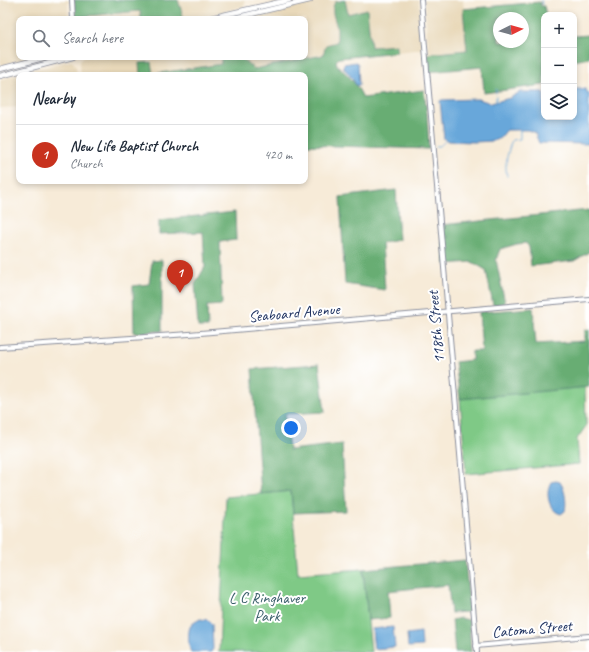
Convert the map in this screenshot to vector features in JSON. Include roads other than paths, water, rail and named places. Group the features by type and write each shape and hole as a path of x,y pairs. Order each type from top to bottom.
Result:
{"main road":[{"path":"219,16 288,0"},
{"path":"243,16 306,0"},
{"path":"0,69 34,60"},
{"path":"35,66 37,63 44,60"},
{"path":"0,76 60,60"}],"street":[{"path":"72,0 73,16"},
{"name":"118th Street","path":"421,0 477,652"},
{"name":"Seaboard Avenue","path":"0,347 189,334 589,299"},
{"name":"Catoma Street","path":"476,646 589,636"}],"water":[{"path":"356,62 358,64 359,86 356,85 343,67 344,64"},
{"path":"577,89 585,89 589,94 589,144 539,143 535,133 528,130 507,130 500,138 493,141 448,141 444,139 440,101 478,99 491,103 510,98 520,92 541,92 541,120 577,120"},
{"path":"551,482 560,482 565,496 565,511 561,514 553,509 548,496"},
{"path":"200,619 208,620 212,624 213,649 211,652 191,652 189,647 190,627 193,623"},
{"path":"393,627 395,647 374,649 372,629"},
{"path":"421,632 422,646 408,647 407,634"}],"waterway":[{"path":"541,0 542,4"},
{"path":"496,96 496,102"},
{"path":"507,176 506,162 508,153 512,140 520,139 520,129"},
{"path":"436,146 440,146 446,140"}],"place":[{"name":"New Life Baptist Church","path":"180,293"}],"park label":[{"name":"L C Ringhaver Park","path":"267,607"}]}
